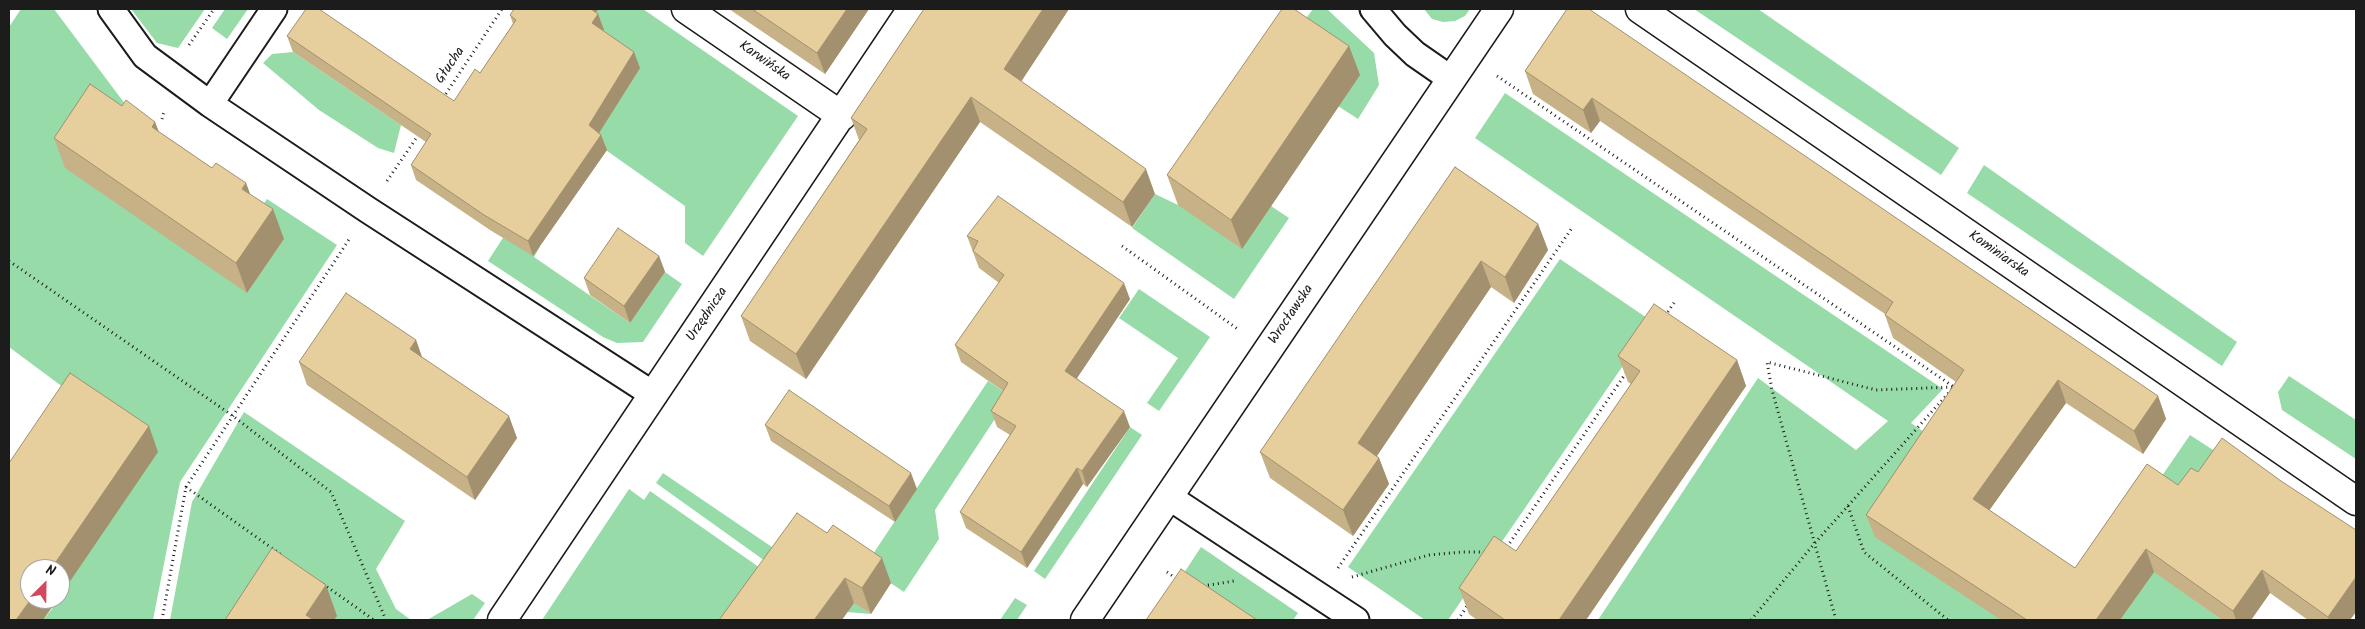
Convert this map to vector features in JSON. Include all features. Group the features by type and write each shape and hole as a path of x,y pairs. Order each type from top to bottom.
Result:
{"street":[{"name":"Karwińska","path":"686,9 842,116"},
{"name":"Urzędnicza","path":"502,620 912,9"},
{"name":"Wrocławska","path":"1085,620 1499,9"},
{"name":"Kominiarska","path":"1640,9 2356,501"}],"lane":[{"path":"111,9 145,56 210,104 368,210 654,395"},
{"path":"210,104 274,9"},
{"path":"1373,9 1395,35 1415,54 1451,79"},
{"path":"1169,497 1323,589 1356,620"}],"path":[{"name":"Głucha","path":"438,105 502,9"},
{"path":"1467,56 1954,387"},
{"path":"162,620 186,487 422,130"},
{"path":"1323,589 1572,228"},
{"path":"1122,246 1268,350"},
{"path":"9,261 232,416 331,492 386,620"},
{"path":"1659,324 1676,300"},
{"path":"1836,620 1772,390 1767,362 1876,390 1954,387"},
{"path":"1503,553 1631,365"},
{"path":"1751,620 1847,505 1954,387 1959,378"},
{"path":"186,487 288,559"},
{"path":"1847,505 1864,552 1948,620"},
{"path":"1323,589 1429,555 1462,552 1495,553"},
{"path":"1167,572 1184,583"},
{"path":"1202,586 1241,580"},
{"path":"319,582 374,620"},
{"path":"1458,620 1468,605"}],"green space":[{"path":"21,9 54,9 140,124 247,293 284,239 253,219 267,199 337,245 180,482 153,620 43,620 52,609 70,609 70,559 64,559 79,399 9,347 9,27"},
{"path":"131,9 205,9 178,48 157,43"},
{"path":"225,9 248,9 227,39 212,28"},
{"path":"599,9 643,9 798,116 703,256 685,243 685,206 576,129 588,52 604,30 590,20"},
{"path":"1313,9 1327,9 1374,53 1379,85 1358,119 1338,106 1296,32"},
{"path":"1424,9 1470,9 1465,16 1455,21 1443,22 1432,19"},
{"path":"1694,9 1758,9 1959,148 1941,175"},
{"path":"293,52 401,125 394,153 378,148 319,110 263,63 272,54"},
{"path":"1505,93 1943,389 1911,423 1940,443 2001,620 1598,620 1758,378 1856,450 1888,421 1475,138"},
{"path":"1984,165 2237,342 2222,366 1967,193"},
{"path":"1155,194 1178,205 1271,206 1289,218 1234,299 1132,228"},
{"path":"510,227 540,247 534,257 630,323 665,272 682,284 643,342 617,343 603,337 488,261"},
{"path":"1560,259 1653,322 1448,620 1425,620 1348,567"},
{"path":"1139,289 1210,337 1159,411 1147,403 1178,358 1119,318"},
{"path":"2289,376 2356,420 2356,459 2282,410 2278,392"},
{"path":"988,381 1010,396 935,510 939,539 904,592 865,566"},
{"path":"244,412 405,521 376,569 396,609 411,620 170,620 192,502"},
{"path":"1130,427 1142,435 1045,579 1034,571"},
{"path":"2190,435 2230,461 2206,495 2155,486"},
{"path":"663,473 871,614 835,611 656,483"},
{"path":"629,489 644,500 650,491 776,579 746,620 542,620"},
{"path":"1201,547 1298,613 1293,620 1254,620 1184,573"},
{"path":"2154,571 2222,620 2120,620"},
{"path":"472,594 485,603 473,620 427,620"},
{"path":"1015,598 1027,605 1017,620 1000,620"}],"building":[{"path":"306,9 319,9 454,101 475,69 480,73 516,20 510,15 514,9 591,9 598,14 592,23 634,52 589,125 601,135 528,241 484,215 411,165 431,134 287,36"},
{"path":"752,9 847,9 817,53"},
{"path":"924,9 1043,9 1004,69 1146,169 1123,202 971,97 796,354 741,316 867,129 851,118"},
{"path":"1282,9 1294,9 1349,46 1231,220 1167,175"},
{"path":"1567,9 1589,9 2158,396 2134,431 2058,380 1973,499 2075,568 2147,464 2178,485 2191,468 2198,472 2222,438 2281,481 2356,530 2356,577 2328,617 2262,570 2233,611 2146,549 2096,620 2027,620 1866,515 1964,370 1885,315 1893,302 1592,98 1583,110 1525,71"},
{"path":"90,84 122,106 126,100 155,122 152,127 212,168 216,163 246,183 242,189 273,209 236,263 54,138"},
{"path":"1455,167 1538,224 1505,277 1481,261 1358,443 1379,458 1343,510 1260,452"},
{"path":"998,196 1124,283 1065,371 1124,411 1082,471 1077,468 1021,552 960,512 1016,426 991,411 1008,383 955,345 1004,275 973,251 978,241 967,236"},
{"path":"618,228 659,256 624,306 584,278"},
{"path":"346,293 416,340 410,349 509,416 467,477 299,362"},
{"path":"1654,304 1737,360 1559,620 1505,620 1459,588 1494,536 1516,551 1640,371 1618,356"},
{"path":"70,373 149,426 58,559 20,559 20,609 24,609 16,620 9,620 9,463"},
{"path":"789,390 911,473 889,506 765,425"},
{"path":"797,513 827,533 833,525 882,558 862,588 845,578 814,620 719,620"},
{"path":"272,548 326,585 306,615 312,619 225,620"},
{"path":"1181,569 1257,620 1146,620"}]}
